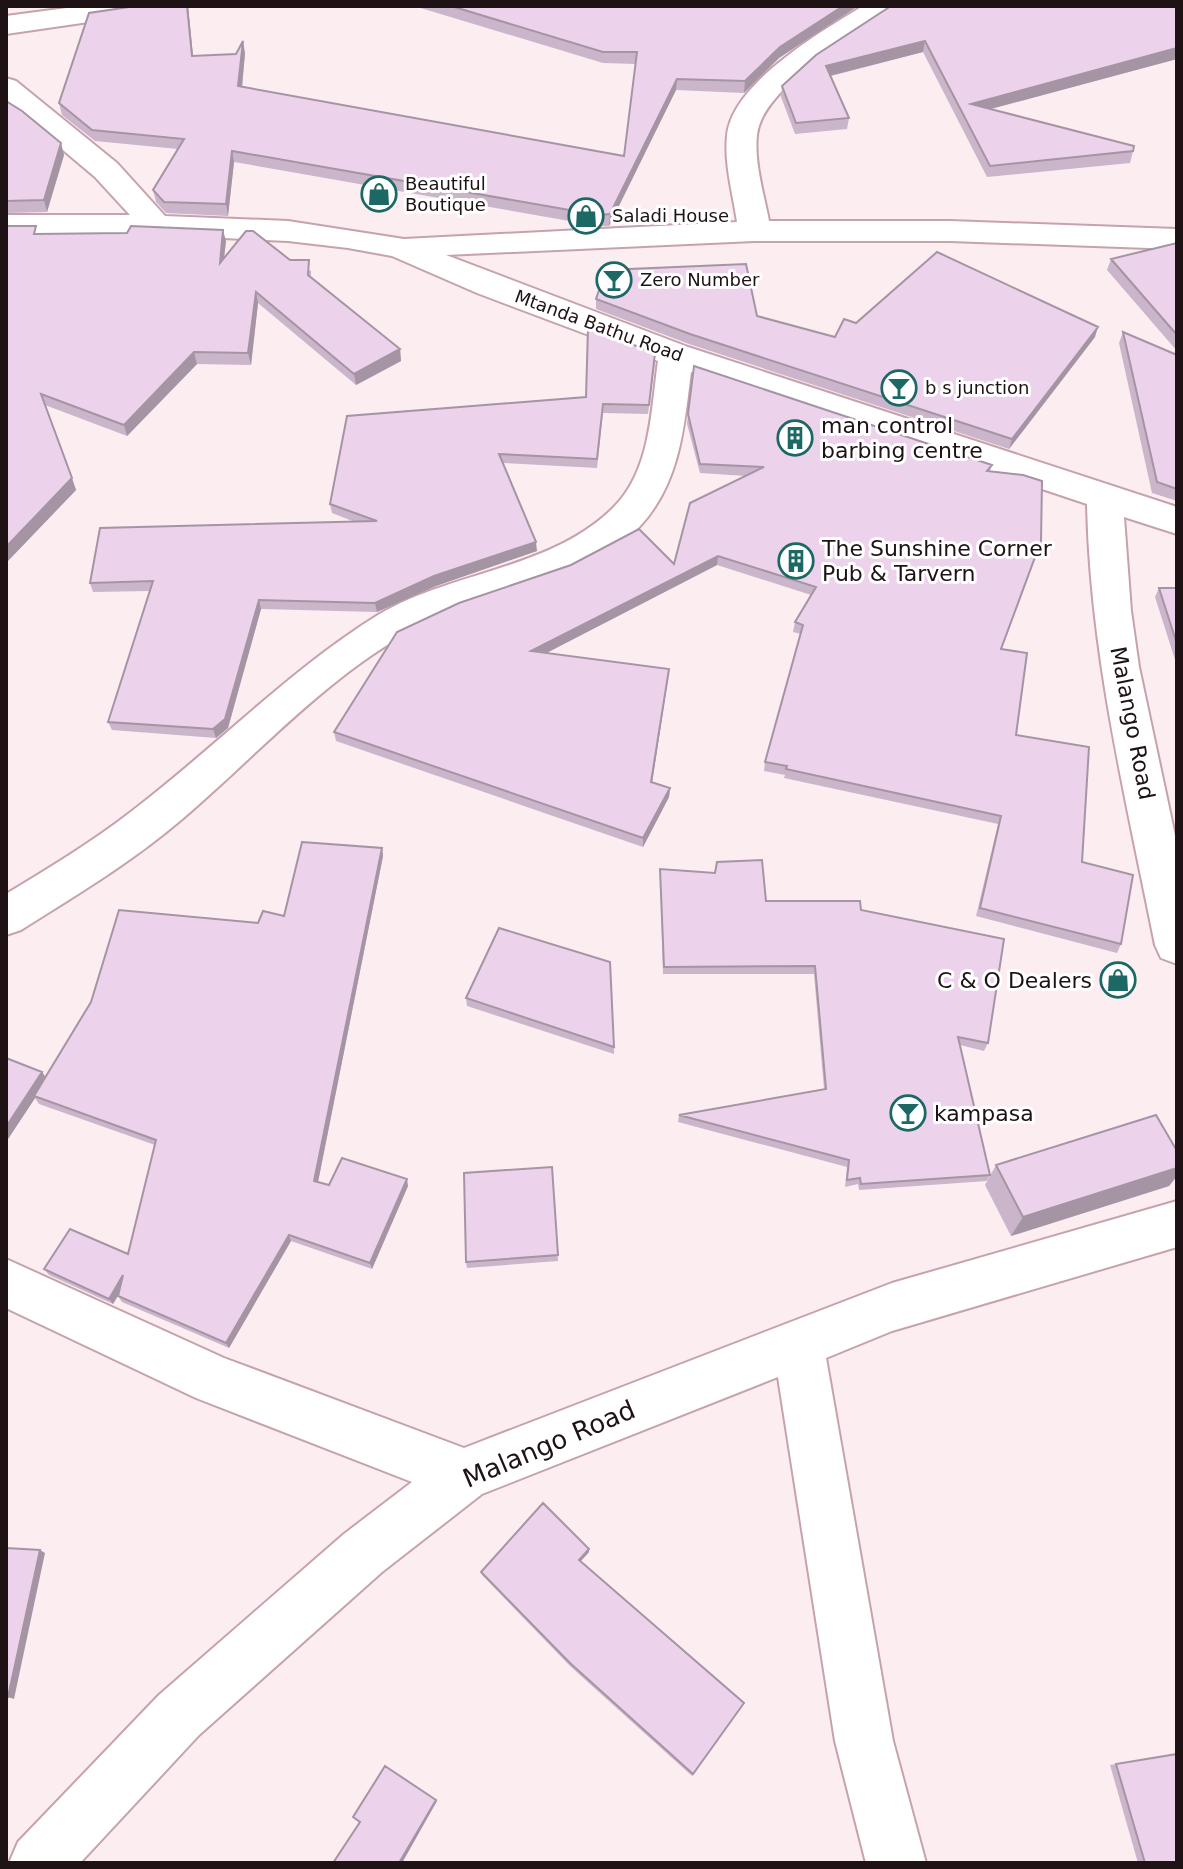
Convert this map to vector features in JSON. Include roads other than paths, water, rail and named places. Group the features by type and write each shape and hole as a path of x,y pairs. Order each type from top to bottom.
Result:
{"street":[{"path":"6,25 144,6"},
{"path":"754,231 742,132 751,106 827,41 882,6"},
{"path":"6,87 106,170 156,225"},
{"name":"Mtanda Bathu Road","path":"6,225 156,225 288,231 400,248 489,286 676,355 1177,521"},
{"path":"400,248 754,231 950,231 1177,239"},
{"path":"6,917 86,867 163,811 362,644 418,611 585,548 625,519 646,494 657,473 676,355"},
{"name":"Malango Road","path":"1105,498 1105,551 1113,619 1177,945"},
{"name":"Malango Road","path":"39,1863 179,1715 363,1553 464,1475 892,1307 1177,1224"},
{"path":"6,1283 214,1380 464,1475"},
{"path":"798,1344 864,1741 896,1863"}],"place":[{"name":"Beautiful Boutique","path":"379,194"},
{"name":"Saladi House","path":"586,216"},
{"name":"Zero Number","path":"614,280"},
{"name":"b s junction","path":"899,388"},
{"name":"man control barbing centre","path":"795,438"},
{"name":"The Sunshine Corner Pub & Tarvern","path":"796,561"},
{"name":"C & O Dealers","path":"1118,980"},
{"name":"kampasa","path":"908,1113"}]}
